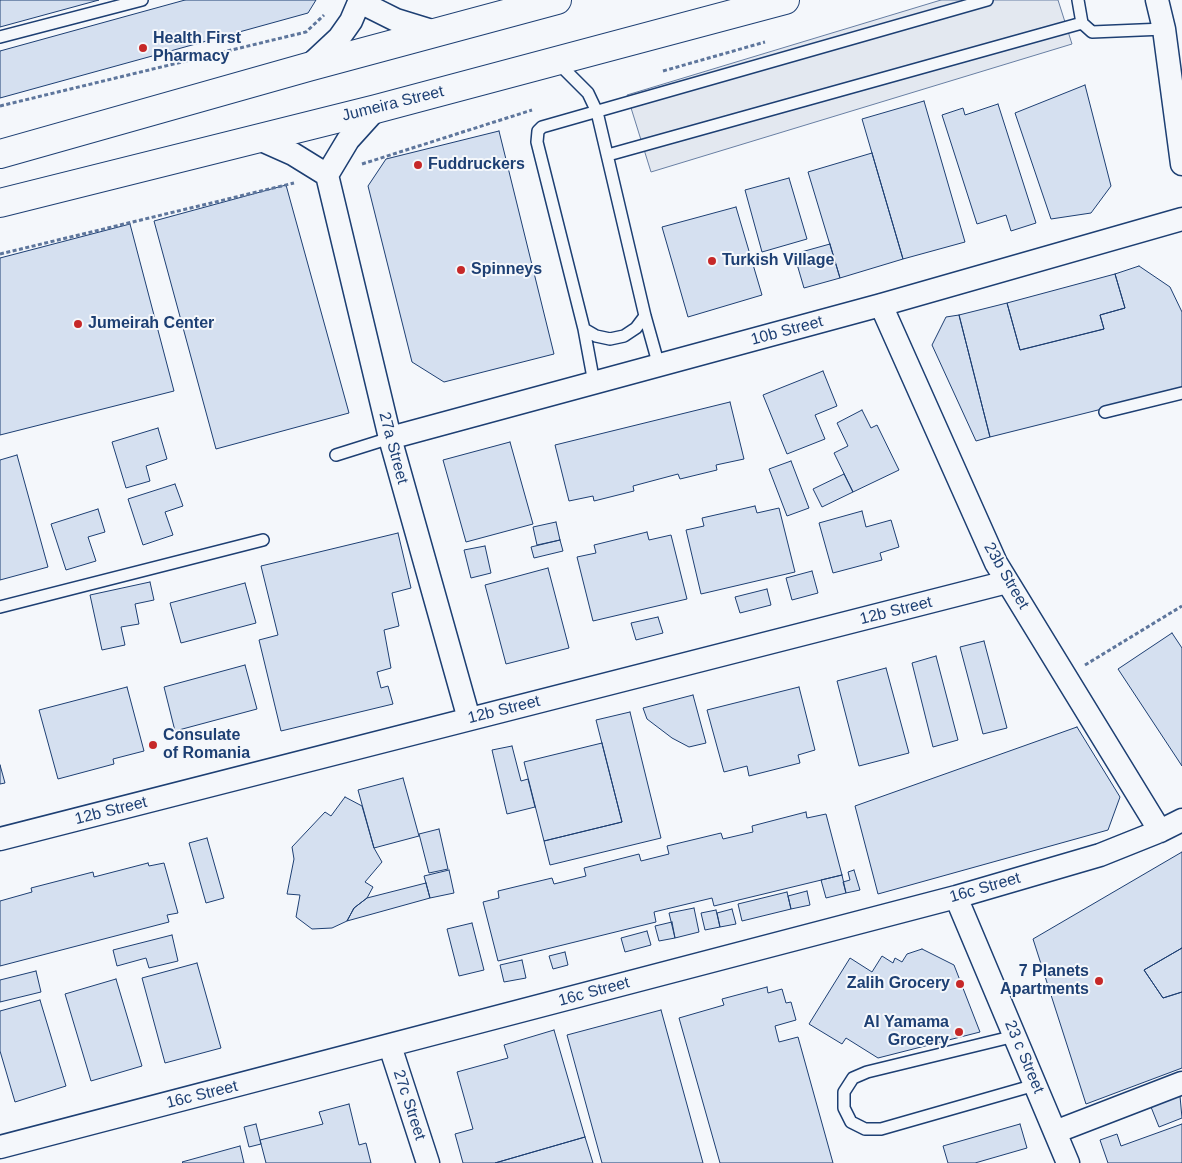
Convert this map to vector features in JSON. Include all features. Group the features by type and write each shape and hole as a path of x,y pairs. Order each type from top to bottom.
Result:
{"main road":[{"path":"0,154 308,67 557,0"},
{"name":"Jumeira Street","path":"0,203 376,109 785,0"}],"street":[{"path":"1157,0 1176,72 1182,164"},
{"path":"308,67 338,38 360,1 396,20 435,32"},
{"path":"257,138 293,154 327,175 348,140 376,109"},
{"name":"27a Street","path":"327,175 390,438 469,719"},
{"name":"10b Street","path":"390,438 881,305 1182,219"},
{"name":"23b Street","path":"881,305 986,543 1007,582 1160,831"},
{"name":"12b Street","path":"0,839 1007,582"},
{"name":"16c Street","path":"0,1147 956,897 1100,855 1182,820"},
{"name":"23 c Street","path":"956,897 1068,1163"},
{"name":"27c Street","path":"390,1046 428,1163"},
{"path":"1055,1132 1182,1083"}],"lane":[{"path":"0,37 142,0"},
{"path":"594,383 584,329 537,137 538,131 547,125 986,0"},
{"path":"1078,0 1082,23 1092,32 1164,29"},
{"path":"608,155 1082,23"},
{"path":"557,62 588,93 597,112 645,316 659,366"},
{"path":"584,329 596,336 610,338 624,336 636,328 645,316"},
{"path":"1105,412 1182,393"},
{"path":"336,455 390,438"},
{"path":"0,607 263,540"},
{"path":"1015,1036 867,1072 853,1078 844,1092 844,1108 851,1122 865,1129 881,1129 1035,1084"}],"path":[{"path":"0,106 306,32 331,9 360,1"},
{"path":"661,71 772,40"},
{"path":"0,254 327,175 541,107"},
{"path":"1066,678 1182,606"}],"shaded area":[{"path":"941,0 1058,0 1072,44 651,172 627,95"}],"building":[{"path":"0,0 99,0 0,27"},
{"path":"185,0 316,0 308,13 0,98 0,51"},
{"path":"1085,85 1111,186 1091,213 1051,219 1015,113"},
{"path":"924,101 965,242 903,259 862,119"},
{"path":"998,104 1036,223 1011,231 1006,215 977,224 942,115 963,108 965,115"},
{"name":"Spinneys","path":"499,131 554,354 444,382 412,362 368,186 386,159"},
{"path":"872,153 903,259 840,278 808,172"},
{"path":"789,178 807,239 762,252 745,190"},
{"path":"286,185 349,413 216,449 154,221"},
{"name":"Turkish Village","path":"736,207 762,295 688,317 662,227"},
{"name":"Jumeirah Center","path":"130,224 174,391 0,435 0,258"},
{"path":"830,244 840,278 804,288 794,254"},
{"path":"1139,266 1170,287 1182,312 1182,389 990,437 959,315 1007,303 1020,350 1104,329 1100,315 1125,308 1115,274"},
{"path":"1115,274 1125,308 1100,315 1104,329 1020,350 1007,303"},
{"path":"959,315 990,437 976,441 932,345 946,317"},
{"path":"823,371 837,406 815,415 825,439 787,454 763,395"},
{"path":"730,402 744,459 716,465 717,470 680,479 678,474 633,486 634,491 594,501 593,496 569,501 555,445"},
{"path":"862,410 871,428 877,425 899,470 853,492 834,453 848,446 837,423"},
{"path":"158,428 167,459 146,466 150,481 126,488 112,442"},
{"path":"510,442 533,524 466,542 443,460"},
{"path":"17,455 48,567 0,580 0,460"},
{"path":"791,461 809,508 787,516 769,469"},
{"path":"844,474 853,492 822,507 813,489"},
{"path":"175,484 183,506 165,512 173,535 143,545 128,499"},
{"path":"755,506 757,513 779,508 795,572 701,594 686,530 704,526 702,518"},
{"path":"98,509 105,532 88,537 96,561 66,570 51,524"},
{"path":"862,511 866,527 891,520 899,547 880,553 882,560 833,573 819,523"},
{"path":"556,522 560,540 537,545 533,527"},
{"path":"647,532 649,540 671,535 687,599 593,621 577,557 596,553 594,545"},
{"path":"398,533 411,588 392,593 399,626 384,630 391,668 377,672 381,688 388,686 393,704 281,731 259,640 278,635 261,566"},
{"path":"560,540 563,551 534,558 531,547"},
{"path":"485,546 491,573 471,578 464,550"},
{"path":"548,568 569,648 506,664 485,585"},
{"path":"812,571 818,593 792,600 786,578"},
{"path":"150,582 154,600 135,604 139,624 121,627 125,645 102,650 90,595"},
{"path":"245,583 256,623 181,643 170,603"},
{"path":"767,589 771,605 740,613 735,597"},
{"path":"658,617 663,633 636,640 631,623"},
{"path":"1172,633 1182,648 1182,766 1118,669"},
{"path":"984,641 1007,728 983,734 960,647"},
{"path":"936,656 958,740 933,747 912,663"},
{"path":"245,665 257,709 175,731 164,687"},
{"path":"886,668 909,753 859,766 837,681"},
{"path":"127,687 144,751 113,759 114,764 58,779 39,710"},
{"path":"799,687 815,750 798,755 800,763 749,776 747,766 724,772 707,710"},
{"path":"693,695 706,743 689,747 672,738 647,719 643,708"},
{"path":"630,712 661,838 550,865 544,841 622,822 596,720"},
{"path":"1077,727 1120,797 1108,830 878,894 855,806"},
{"path":"602,743 622,822 544,841 524,762"},
{"path":"512,746 521,781 528,779 535,807 507,814 492,750"},
{"path":"0,765 5,783 0,784"},
{"path":"403,778 419,836 374,848 358,790"},
{"path":"345,797 362,806 374,848 382,862 365,882 373,887 367,898 354,908 347,921 332,928 312,929 296,917 300,895 287,894 294,859 292,847 325,812 331,816"},
{"path":"806,812 807,818 826,814 842,875 714,906 712,898 654,912 656,922 498,961 483,902 499,898 498,891 552,878 554,884 586,876 584,868 639,854 641,861 669,854 667,846 721,833 723,839 753,832 752,826"},
{"path":"439,829 448,869 429,873 419,834"},
{"path":"207,838 224,898 206,903 189,843"},
{"name":"7 Planets Apartments","path":"1182,852 1182,948 1144,970 1163,998 1182,992 1182,1068 1086,1104 1033,939"},
{"path":"148,863 149,866 164,863 178,913 167,915 169,922 0,966 0,901 32,892 31,888 93,872 94,877"},
{"path":"449,870 454,893 430,898 424,876"},
{"path":"854,870 860,890 846,893 843,882 850,880 848,872"},
{"path":"842,875 846,893 826,898 821,880"},
{"path":"426,883 430,898 347,921 354,908 367,898"},
{"path":"807,891 810,905 791,909 788,896"},
{"path":"787,892 791,909 742,921 738,904"},
{"path":"694,908 699,932 675,938 669,913"},
{"path":"732,909 736,924 720,927 717,913"},
{"path":"716,910 720,927 705,930 701,913"},
{"path":"672,922 675,938 659,941 655,926"},
{"path":"472,923 484,970 459,976 447,929"},
{"path":"647,931 651,945 625,952 621,938"},
{"path":"172,935 178,961 149,968 146,958 117,966 113,950"},
{"path":"1182,948 1182,992 1163,998 1144,970"},
{"path":"922,949 954,965 980,1032 878,1058 846,1038 842,1044 809,1024 850,958 872,972 882,956 893,963 895,958 902,962 907,954"},
{"path":"565,952 568,965 553,969 549,956"},
{"path":"522,960 526,978 504,982 500,965"},
{"path":"197,963 221,1048 165,1063 142,978"},
{"path":"36,971 41,992 0,1002 0,980"},
{"path":"116,979 142,1066 91,1081 65,994"},
{"path":"767,987 768,993 782,989 786,1003 791,1002 796,1020 775,1026 779,1042 798,1037 833,1163 720,1163 679,1018 724,1005 722,999"},
{"path":"40,1000 66,1086 15,1102 0,1051 0,1011"},
{"path":"661,1010 703,1163 602,1163 567,1035"},
{"path":"554,1030 585,1137 495,1163 463,1163 455,1134 473,1129 457,1072 508,1058 504,1045"},
{"path":"1180,1096 1182,1118 1159,1127 1151,1107"},
{"path":"349,1104 359,1145 366,1143 371,1163 266,1163 260,1140 323,1124 319,1112"},
{"path":"256,1124 261,1144 249,1147 244,1127"},
{"path":"1020,1124 1027,1148 975,1163 948,1163 943,1146"},
{"path":"1182,1124 1182,1163 1108,1163 1100,1140 1117,1134 1121,1146"},
{"path":"585,1137 593,1163 495,1163"},
{"path":"240,1146 244,1163 182,1162"}],"place":[{"name":"Health First Pharmacy","path":"143,48"},
{"name":"Fuddruckers","path":"418,165"},
{"name":"Turkish Village","path":"712,261"},
{"name":"Spinneys","path":"461,270"},
{"name":"Jumeirah Center","path":"78,324"},
{"name":"Consulate of Romania","path":"153,745"},
{"name":"7 Planets Apartments","path":"1099,981"},
{"name":"Zalih Grocery","path":"960,984"},
{"name":"Al Yamama Grocery","path":"959,1032"}]}
